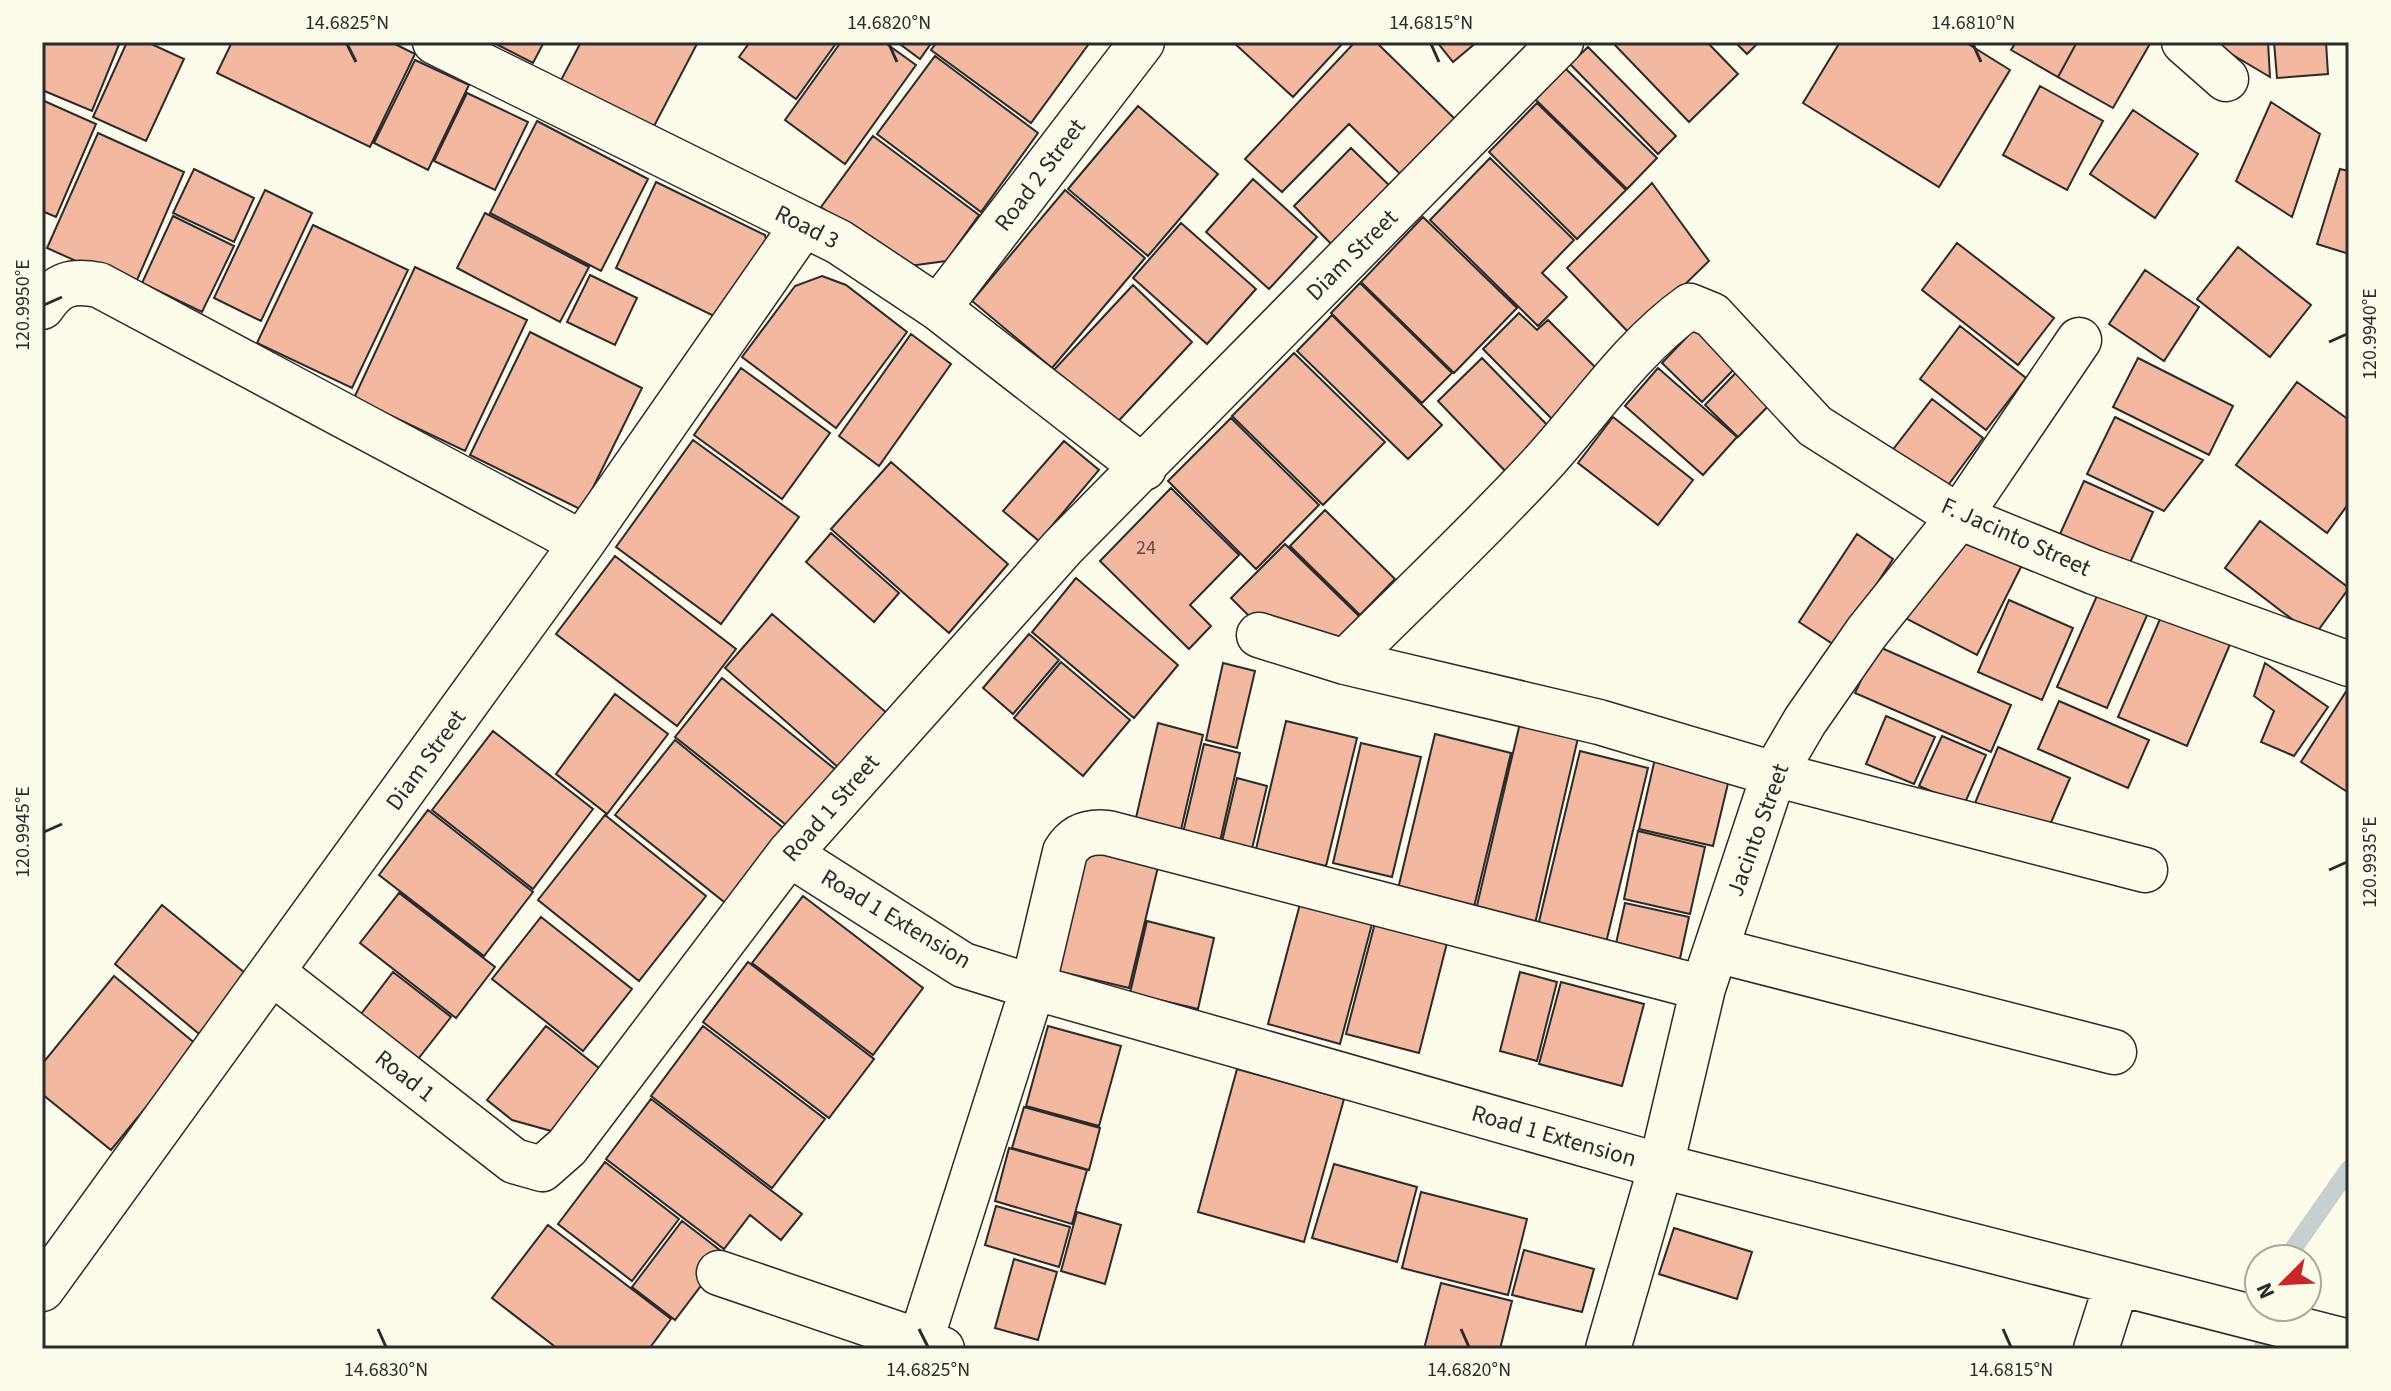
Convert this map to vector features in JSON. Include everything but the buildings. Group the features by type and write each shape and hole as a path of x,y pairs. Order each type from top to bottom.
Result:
{"street":[{"name":"Road 3","path":"435,42 839,242 938,308 1144,468"},
{"name":"Diam Street","path":"1144,468 1561,42"},
{"path":"2184,42 2226,79"},
{"name":"Road 2 Street","path":"938,308 1128,47"},
{"name":"Diam Street","path":"42,1289 582,543 803,225"},
{"path":"42,307 51,295 75,281 99,285 582,543"},
{"name":"F. Jacinto Street","path":"1345,662 1540,466 1609,384 1671,320 1690,306 1712,315 1815,426 1959,517 2094,572 2349,664"},
{"name":"Jacinto Street","path":"1608,1349 1661,1166 1709,969 1774,774 1805,721 1867,632 1959,517 2079,340"},
{"name":"Road 1 Street","path":"542,1169 567,1147 789,854 1063,547 1144,468"},
{"path":"1259,635 1345,662 1599,722 1774,774 2145,870"},
{"path":"719,1273 926,1347 1033,987 1065,852 1076,839 1096,831 1709,969 2114,1052"},
{"name":"Road 1 Extension","path":"789,854 963,965 1033,987 1661,1166 2349,1342"},
{"name":"Road 1","path":"273,973 514,1161 542,1169"},
{"path":"2096,1349 2117,1283"}],"waterway":[{"path":"2297,1243 2349,1169"}]}
